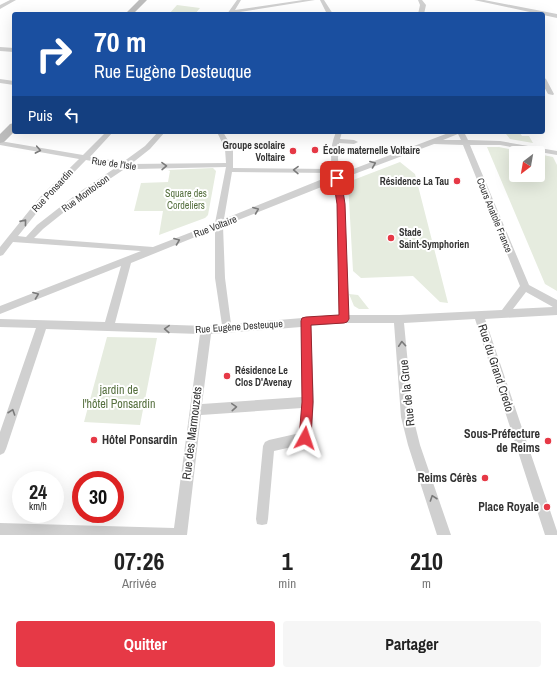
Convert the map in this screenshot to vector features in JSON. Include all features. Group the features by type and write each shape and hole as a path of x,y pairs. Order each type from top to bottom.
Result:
{"main road":[{"path":"131,12 143,0"},
{"path":"0,141 12,128"}],"street":[{"path":"0,7 14,0"},
{"path":"232,12 239,0"},
{"path":"237,12 313,0"},
{"path":"322,0 329,12"},
{"path":"420,0 423,5 421,12"},
{"path":"476,0 537,12"},
{"path":"545,14 557,16"},
{"path":"0,49 12,50"},
{"path":"0,81 12,83"},
{"path":"545,87 557,87"},
{"path":"545,87 554,92"},
{"name":"Rue Ponsardin","path":"0,253 44,198 108,134"},
{"name":"Rue Montoison","path":"28,241 31,234 95,185 125,166 150,146 160,134"},
{"path":"221,134 229,149 230,167 220,224 220,278 227,327"},
{"path":"338,134 334,147 336,175 341,204 344,319"},
{"name":"Rue Voltaire","path":"3,308 220,224 323,182 336,175 451,134"},
{"name":"Cours Anatole France","path":"462,134 525,287"},
{"name":"Rue de l'Isle","path":"0,141 125,166 230,167 336,175"},
{"path":"341,141 354,142"},
{"name":"Rue Voltaire","path":"429,142 500,143 557,153"},
{"path":"11,239 155,249"},
{"path":"109,328 127,260"},
{"path":"505,313 525,287 557,305"},
{"path":"3,308 1,317 5,323"},
{"name":"Rue Eugène Desteuque","path":"5,323 109,328 206,330 306,321 399,319 557,311"},
{"name":"Rue du Grand Credo","path":"479,315 552,535"},
{"name":"Rue de la Grue","path":"399,319 408,417 414,445 444,535"},
{"path":"262,519 269,446 305,438 308,402 306,321"},
{"path":"0,449 42,325"},
{"name":"Rue des Marmouzets","path":"180,535 206,330"},
{"path":"195,410 308,402"},
{"path":"0,529 180,535"}],"green space":[{"path":"177,5 200,8 197,12 171,12"},
{"path":"506,134 521,134 522,136 529,136 533,143 510,139"},
{"path":"487,147 509,149 509,182 545,182 545,155 553,157 557,165 557,291 545,284"},
{"name":"Stade Saint-Symphorien","path":"400,162 415,174 448,303 440,302 413,276 361,278 353,271 348,182"},
{"name":"Square des Cordeliers","path":"213,168 216,171 208,215 205,218 159,235 163,211 134,211 141,183 168,182 170,171 168,170"},
{"path":"349,294 358,295 369,309 359,309 354,306"},
{"name":"jardin de l'hôtel Ponsardin","path":"107,337 157,338 140,425 84,422"}],"place":[{"name":"École maternelle Voltaire","path":"315,150"},
{"name":"Groupe scolaire Voltaire","path":"293,151"},
{"name":"Résidence La Tau","path":"457,181"},
{"name":"Stade Saint-Symphorien","path":"391,238"},
{"name":"Résidence Le Clos D'Avenay","path":"227,376"},
{"name":"Hôtel Ponsardin","path":"94,440"},
{"name":"Sous-Préfecture de Reims","path":"548,441"},
{"name":"Reims Cérès","path":"485,478"},
{"name":"Place Royale","path":"547,507"}],"route":[{"path":"305,438 308,402 306,321 344,319 341,204 337,178"}]}
